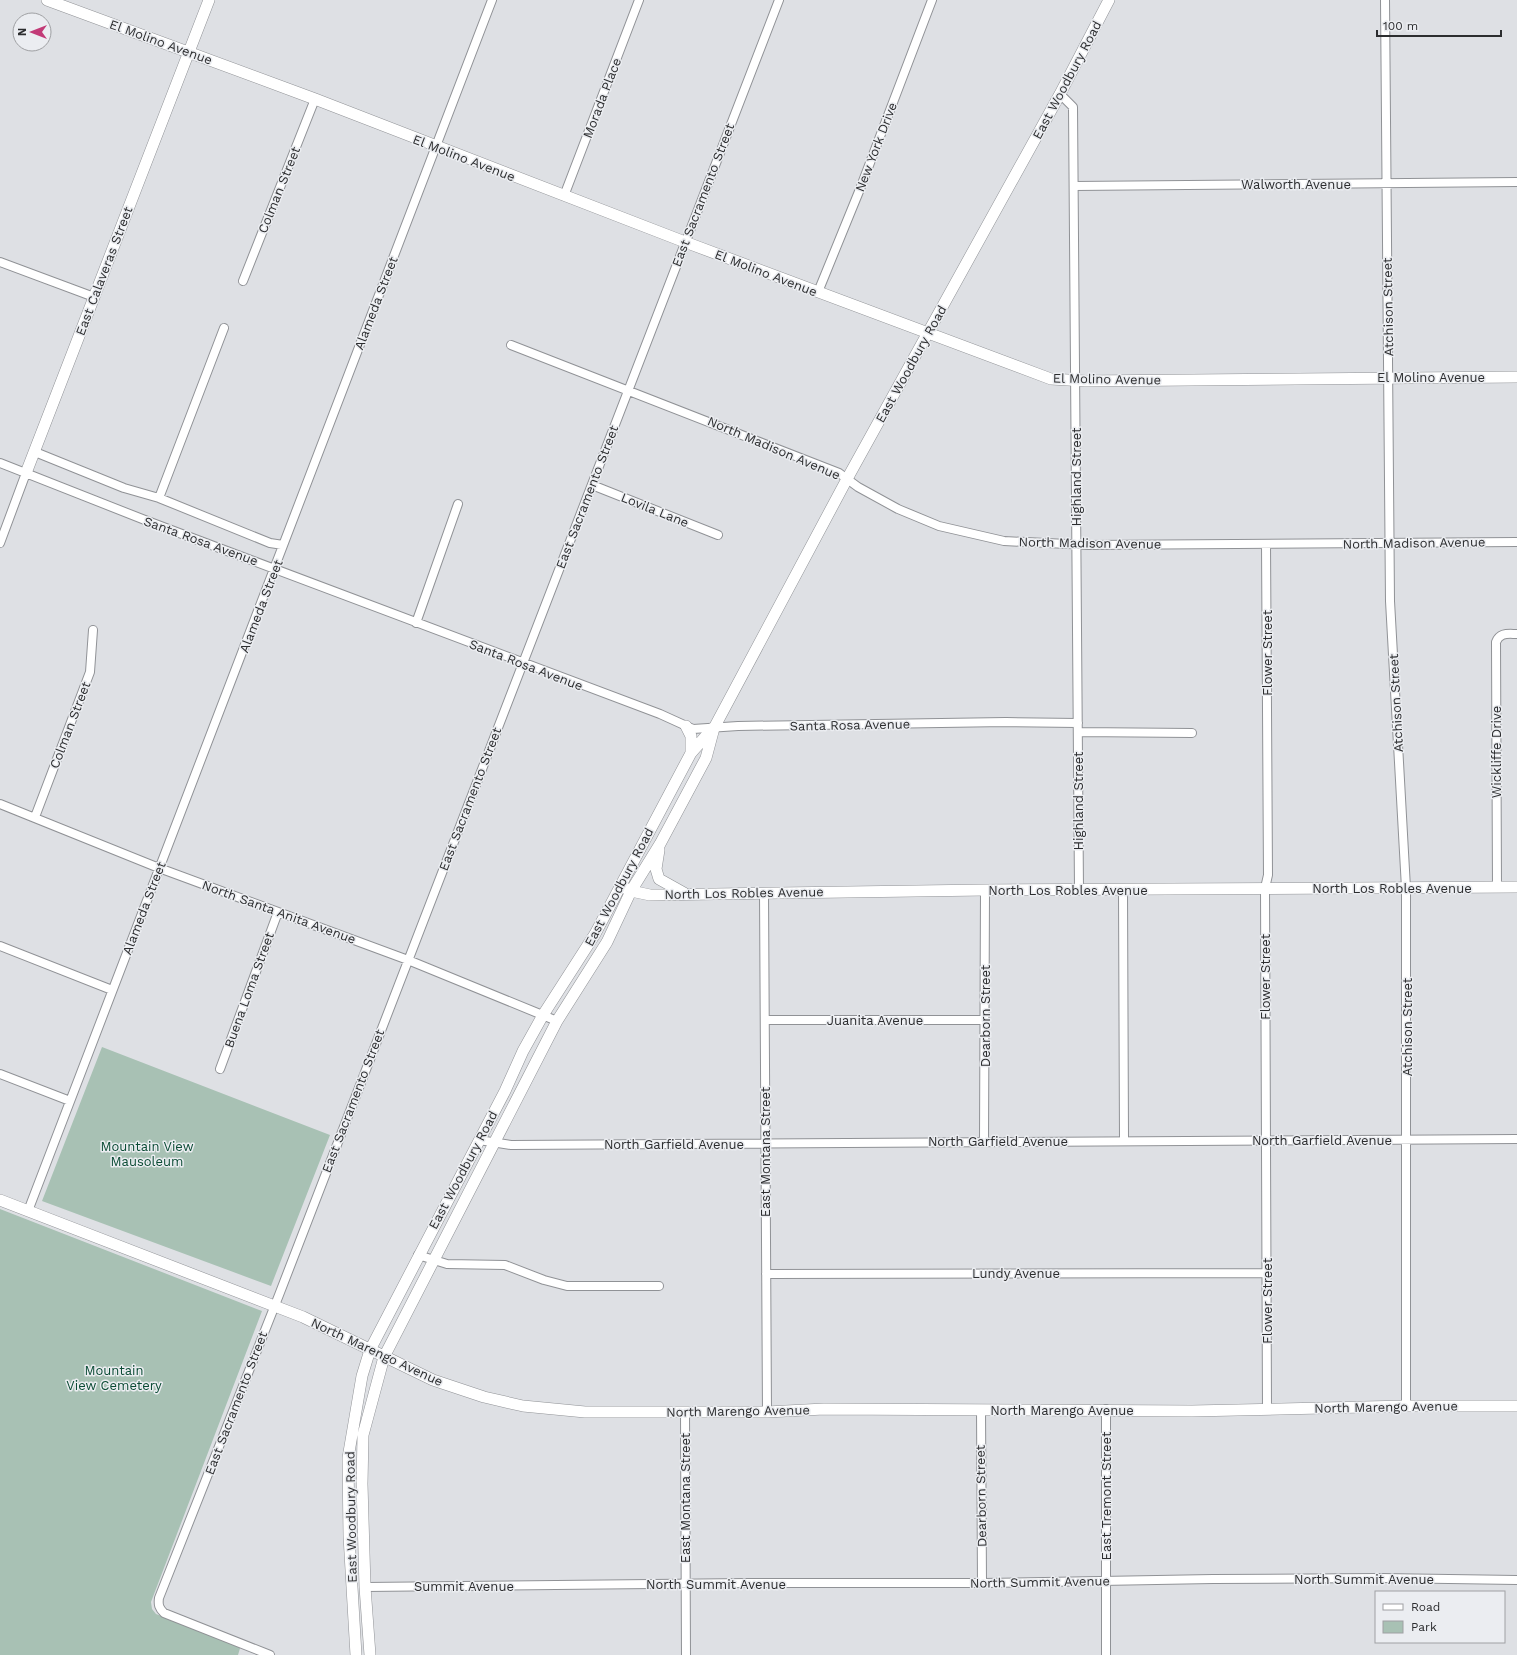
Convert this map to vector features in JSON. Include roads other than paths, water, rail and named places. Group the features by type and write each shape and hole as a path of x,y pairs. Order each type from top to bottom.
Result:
{"street":[{"name":"El Molino Avenue","path":"47,0 315,99 564,196 1034,374 1051,379 1076,381 1517,376"},
{"name":"East Calaveras Street","path":"0,543 209,0"},
{"name":"Alameda Street","path":"28,1211 159,868 218,720 492,0"},
{"name":"Morada Place","path":"564,196 639,0"},
{"name":"East Sacramento Street","path":"270,1655 164,1613 159,1609 159,1598 274,1306 779,0"},
{"name":"New York Drive","path":"818,292 860,189 932,0"},
{"name":"East Woodbury Road","path":"370,1655 365,1587 362,1484 363,1435 384,1357 557,1021 607,942 631,891 660,844 706,758 714,728 847,479 1060,94 1110,0"},
{"name":"Atchison Street","path":"1385,0 1390,601 1406,888 1406,1406"},
{"name":"Highland Street","path":"1060,94 1073,108 1079,890"},
{"name":"Colman Street","path":"243,281 315,99"},
{"name":"Walworth Avenue","path":"1074,186 1517,182"},
{"path":"0,262 94,297"},
{"path":"159,498 224,328"},
{"name":"North Madison Avenue","path":"511,345 840,473 847,479 898,509 939,526 1004,541 1076,545 1517,542"},
{"name":"Santa Rosa Avenue","path":"35,452 124,488 159,498 270,543 284,546"},
{"name":"Santa Rosa Avenue","path":"0,463 150,522 660,714 693,729 732,726 1006,722 1078,728 1192,733"},
{"name":"Lovila Lane","path":"592,485 718,535"},
{"path":"416,623 458,504"},
{"name":"Flower Street","path":"1266,544 1268,875 1265,888 1268,1409"},
{"name":"Colman Street","path":"36,817 90,672 93,630"},
{"name":"Wickliffe Drive","path":"1497,887 1496,642 1498,637 1503,634 1517,634"},
{"path":"686,726 691,740 691,753"},
{"name":"East Woodbury Road","path":"356,1655 348,1458 362,1376 370,1350 479,1140 523,1051 543,1015 595,934 691,753 714,728"},
{"name":"North Santa Anita Avenue","path":"0,804 36,817 159,868 408,960 557,1021"},
{"path":"660,844 656,869 659,879 685,894"},
{"name":"North Los Robles Avenue","path":"620,886 631,891 647,895 985,890 1517,887"},
{"name":"Dearborn Street","path":"984,1141 985,890"},
{"path":"1123,890 1124,1141"},
{"name":"East Montana Street","path":"764,893 767,1412"},
{"name":"Buena Loma Street","path":"220,1069 278,912"},
{"path":"0,946 112,990"},
{"path":"579,961 591,968"},
{"name":"Juanita Avenue","path":"765,1020 985,1020"},
{"path":"0,1074 70,1101"},
{"name":"North Garfield Avenue","path":"479,1140 511,1145 1517,1139"},
{"name":"North Marengo Avenue","path":"0,1200 303,1317 433,1380 484,1397 523,1406 585,1412 767,1412 824,1409 1192,1411 1406,1406 1517,1406"},
{"path":"418,1255 447,1264 505,1265 544,1280 567,1286 659,1286"},
{"name":"Lundy Avenue","path":"766,1274 1267,1273"},
{"name":"Dearborn Street","path":"981,1410 982,1583"},
{"name":"East Tremont Street","path":"1106,1410 1106,1655"},
{"name":"East Montana Street","path":"684,1412 686,1655"},
{"name":"North Summit Avenue","path":"563,1586 686,1583 1107,1582 1168,1579 1381,1578 1517,1580"},
{"name":"Summit Avenue","path":"365,1587 563,1586"}],"park label":[{"name":"Mountain View Mausoleum","path":"147,1154"},
{"name":"Mountain View Cemetery","path":"114,1378"}]}
